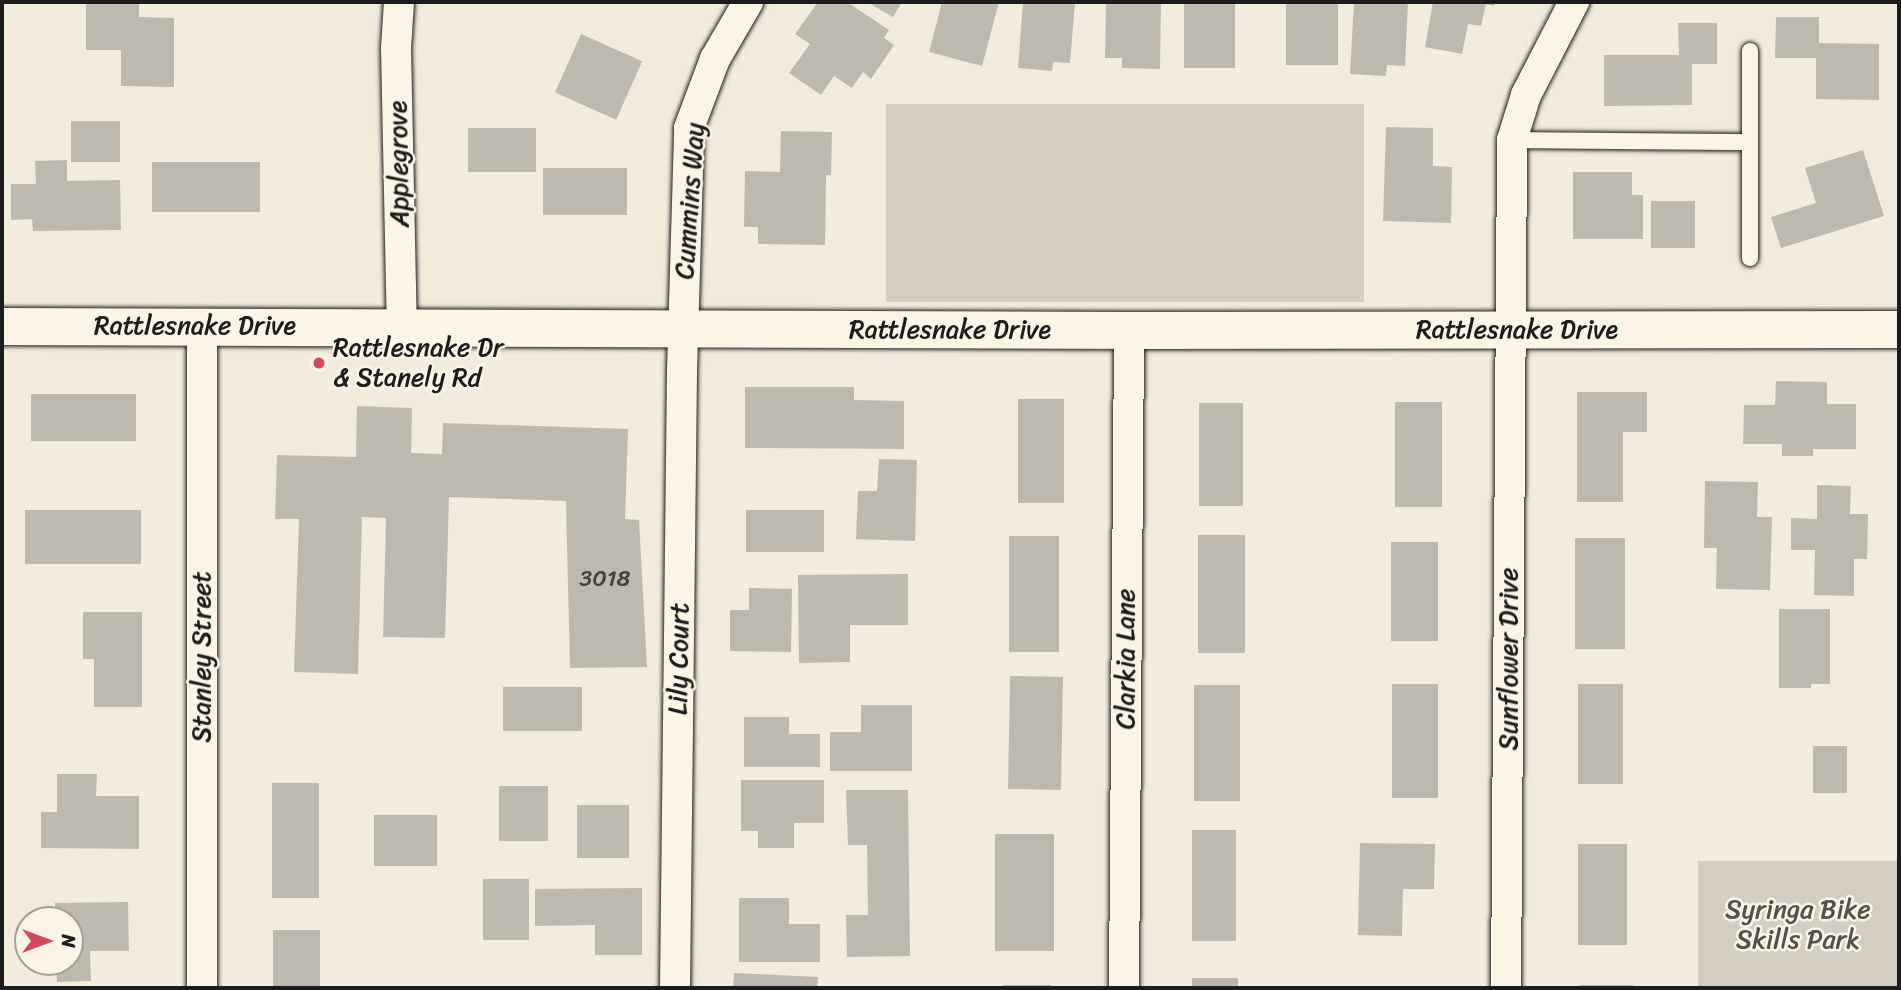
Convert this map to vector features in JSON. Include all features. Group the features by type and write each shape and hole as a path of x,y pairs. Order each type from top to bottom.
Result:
{"street":[{"name":"Applegrove","path":"398,2 396,48 402,327"},
{"name":"Cummins Way","path":"683,330 690,128 715,59 748,2"},
{"path":"1511,330 1512,140 1526,95 1574,2"},
{"name":"Rattlesnake Drive","path":"2,326 683,330 1899,329"},
{"name":"Stanley Street","path":"202,326 202,988"},
{"name":"Lily Court","path":"674,988 683,330"},
{"name":"Clarkia Lane","path":"1124,988 1129,330"},
{"name":"Sunflower Drive","path":"1506,988 1511,330"}],"lane":[{"path":"1750,51 1750,258"},
{"path":"1512,140 1750,142"}],"green space":[{"path":"886,104 1364,104 1364,302 886,302"},
{"name":"Syringa Bike Skills Park","path":"1698,861 1899,861 1899,988 1698,988"}],"building":[{"path":"86,2 139,2 139,17 174,18 174,87 121,86 121,50 86,50"},
{"path":"818,2 847,2 889,30 884,38 894,45 871,79 863,72 852,88 834,76 821,95 789,73 810,44 795,34"},
{"path":"867,2 902,2 893,17"},
{"path":"942,2 999,2 982,66 929,52"},
{"path":"1023,2 1075,2 1070,63 1053,62 1052,71 1018,68"},
{"path":"1106,2 1161,2 1160,69 1122,68 1122,58 1105,58"},
{"path":"1184,2 1235,2 1235,68 1184,68"},
{"path":"1286,2 1338,2 1338,65 1286,65"},
{"path":"1354,2 1408,2 1405,66 1387,65 1386,76 1350,74"},
{"path":"1433,2 1495,2 1494,6 1486,4 1481,26 1468,24 1462,54 1425,47"},
{"path":"1776,17 1819,17 1819,43 1879,44 1879,100 1816,99 1816,58 1775,58"},
{"path":"1678,23 1717,23 1717,64 1692,64 1692,105 1604,106 1604,55 1679,55"},
{"path":"581,34 642,61 616,120 555,92"},
{"path":"71,121 120,121 120,162 71,162"},
{"path":"1386,127 1433,128 1433,166 1452,167 1451,223 1383,221"},
{"path":"468,128 536,128 536,172 468,172"},
{"path":"781,131 832,132 831,175 826,175 825,245 758,244 758,227 744,227 745,171 780,172"},
{"path":"1863,150 1884,216 1781,248 1771,217 1816,203 1805,168"},
{"path":"67,160 67,181 120,180 121,230 33,231 32,219 11,220 11,184 36,184 35,161"},
{"path":"152,162 260,162 260,212 152,212"},
{"path":"543,168 627,168 627,215 543,215"},
{"path":"1573,172 1632,172 1632,195 1643,195 1643,239 1573,239"},
{"path":"1651,201 1695,201 1695,248 1651,248"},
{"path":"1776,381 1827,382 1827,404 1856,404 1856,449 1813,449 1813,456 1782,456 1782,444 1743,444 1744,405 1775,405"},
{"path":"745,387 854,387 854,400 904,401 904,449 745,448"},
{"path":"1577,392 1647,392 1647,432 1623,432 1623,502 1577,502"},
{"path":"31,394 136,394 136,441 31,441"},
{"path":"1018,399 1064,399 1064,503 1018,503"},
{"path":"1395,402 1442,402 1442,507 1395,507"},
{"path":"1199,403 1243,403 1243,506 1199,506"},
{"path":"357,406 412,408 411,453 442,454 443,423 628,429 625,519 639,520 647,667 570,668 566,501 449,497 445,638 383,637 386,518 362,517 358,674 294,672 299,519 275,519 277,455 356,457"},
{"path":"879,459 917,460 915,541 856,539 858,491 877,491"},
{"path":"1705,481 1758,482 1757,517 1772,517 1770,590 1716,589 1717,548 1704,548"},
{"path":"1817,485 1851,486 1850,514 1868,514 1867,559 1854,559 1854,596 1814,595 1815,550 1791,550 1791,518 1817,519"},
{"path":"25,510 141,510 141,564 25,564"},
{"path":"746,510 824,510 824,552 746,552"},
{"path":"1198,535 1245,535 1245,653 1198,653"},
{"path":"1009,536 1059,536 1059,652 1009,652"},
{"path":"1575,538 1625,538 1625,649 1575,649"},
{"path":"1391,542 1438,542 1438,641 1391,641"},
{"path":"908,574 908,625 850,625 850,662 799,663 798,575"},
{"path":"749,588 792,589 791,652 730,651 730,610 749,610"},
{"path":"1779,609 1830,609 1830,684 1811,684 1811,688 1779,688"},
{"path":"83,612 142,612 142,707 94,707 94,659 83,659"},
{"path":"1010,676 1063,677 1061,790 1008,789"},
{"path":"1392,684 1438,684 1438,798 1392,798"},
{"path":"1578,684 1623,684 1623,784 1578,784"},
{"path":"1194,685 1240,685 1240,801 1194,801"},
{"path":"503,687 582,687 582,731 503,731"},
{"path":"861,705 912,705 912,771 830,771 830,732 861,732"},
{"path":"744,717 789,717 789,734 820,734 820,767 744,767"},
{"path":"1813,746 1847,746 1847,793 1813,793"},
{"path":"57,774 97,774 96,796 139,796 139,849 41,848 41,812 57,812"},
{"path":"741,780 824,780 824,823 794,823 794,848 758,848 758,831 741,831"},
{"path":"272,783 319,783 319,898 272,898"},
{"path":"499,786 548,786 548,841 499,841"},
{"path":"846,790 908,790 910,956 847,957 846,915 868,915 867,845 848,845"},
{"path":"577,805 629,805 629,858 577,858"},
{"path":"374,815 437,815 437,866 374,866"},
{"path":"1192,830 1236,830 1236,941 1192,941"},
{"path":"995,834 1054,834 1054,951 995,951"},
{"path":"1360,843 1435,844 1434,889 1403,889 1402,936 1358,935"},
{"path":"1578,844 1627,844 1627,945 1578,945"},
{"path":"483,879 529,879 529,940 483,940"},
{"path":"642,888 642,955 595,955 595,925 535,926 535,889"},
{"path":"739,898 789,898 789,924 820,924 820,962 739,962"},
{"path":"128,902 129,951 90,951 91,981 57,982 57,976 84,976 84,906 55,906 55,903"},
{"path":"273,930 320,930 320,988 273,988"},
{"path":"734,973 818,977 817,988 733,988"},
{"path":"1192,978 1238,978 1238,988 1192,988"},
{"path":"1003,985 1051,985 1051,988 1003,988"},
{"path":"1580,985 1633,985 1633,988 1580,988"}],"place":[{"name":"Rattlesnake Dr & Stanely Rd","path":"319,363"}]}
